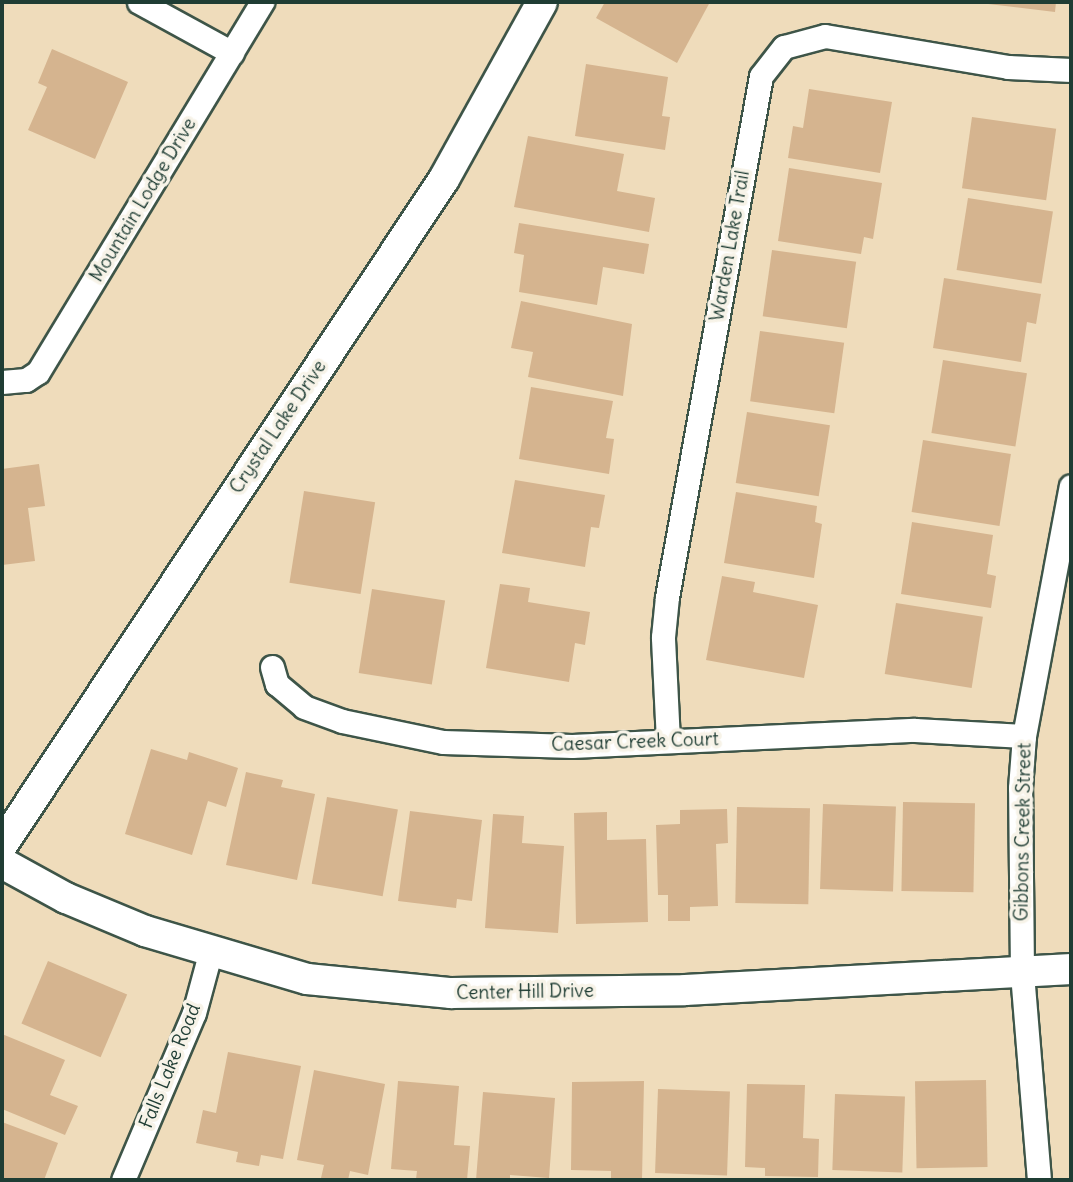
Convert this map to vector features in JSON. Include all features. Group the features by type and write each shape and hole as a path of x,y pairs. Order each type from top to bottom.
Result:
{"street":[{"path":"139,2 232,53"},
{"name":"Mountain Lodge Drive","path":"7,383 38,372 262,2"},
{"name":"Crystal Lake Drive","path":"2,845 444,179 542,2"},
{"name":"Warden Lake Trail","path":"668,741 663,647 667,597 766,68 784,47 803,38 825,36 984,63 1071,70"},
{"name":"Gibbons Creek Street","path":"1039,1180 1022,971 1020,788 1024,736 1071,486"},
{"name":"Caesar Creek Court","path":"272,667 277,684 304,707 392,733 507,746 915,730 1024,736"},
{"name":"Center Hill Drive","path":"2,863 66,898 145,931 307,979 451,993 685,990 1071,969"},
{"name":"Falls Lake Road","path":"126,1179 194,1013 211,950"}],"building":[{"path":"605,2 710,2 677,63 596,18"},
{"path":"971,2 1056,2 1055,12"},
{"path":"52,49 128,82 95,159 28,130 47,87 38,83"},
{"path":"586,64 668,77 662,116 670,117 665,150 575,136"},
{"path":"809,89 892,102 880,173 788,158 793,126 803,128"},
{"path":"972,117 1056,129 1046,200 962,188"},
{"path":"528,136 624,154 617,191 655,198 649,232 514,207"},
{"path":"789,168 882,183 873,239 864,237 861,254 778,241"},
{"path":"968,198 1053,211 1042,284 957,270"},
{"path":"519,223 649,244 644,274 603,267 597,305 519,292 524,255 514,253"},
{"path":"772,250 856,262 847,328 763,316"},
{"path":"944,278 1041,294 1036,324 1027,322 1021,362 933,348"},
{"path":"521,301 632,324 623,396 528,377 533,352 511,348"},
{"path":"760,331 844,343 834,413 750,401"},
{"path":"943,360 1027,373 1015,446 931,433"},
{"path":"531,387 613,401 606,438 614,439 609,474 519,459"},
{"path":"747,412 830,425 819,496 736,483"},
{"path":"923,440 1011,454 999,526 912,512"},
{"path":"39,464 45,506 28,508 35,561 2,565 2,469"},
{"path":"515,480 605,495 599,528 591,527 585,567 502,553"},
{"path":"304,491 375,502 361,594 289,583"},
{"path":"736,492 817,506 815,522 822,524 814,578 724,563"},
{"path":"912,522 993,535 987,574 996,576 991,608 901,594"},
{"path":"722,576 755,582 753,592 818,605 804,678 706,660"},
{"path":"500,584 530,588 528,602 590,612 585,645 575,643 569,682 486,668"},
{"path":"372,589 445,601 432,685 359,673"},
{"path":"896,603 983,617 972,688 885,674"},
{"path":"151,749 187,760 189,752 238,768 226,807 208,801 192,855 125,834"},
{"path":"246,772 283,780 281,787 315,794 297,880 226,865"},
{"path":"327,797 398,810 383,896 312,884"},
{"path":"903,802 975,803 973,892 901,891"},
{"path":"823,804 896,807 893,891 820,889"},
{"path":"737,807 810,808 808,904 735,903"},
{"path":"727,809 728,843 716,844 718,906 690,907 690,921 668,921 668,895 658,895 656,825 680,824 680,810"},
{"path":"410,811 482,820 472,901 457,899 456,908 398,901"},
{"path":"607,812 607,840 646,839 648,922 576,924 574,813"},
{"path":"493,814 524,816 522,843 564,846 558,933 485,928"},
{"path":"48,961 127,995 101,1057 21,1024"},
{"path":"2,1034 65,1060 50,1095 78,1106 65,1135 2,1109"},
{"path":"228,1052 301,1066 283,1159 261,1155 259,1166 236,1162 238,1152 196,1143 203,1110 216,1113"},
{"path":"314,1070 385,1084 368,1175 350,1171 348,1180 321,1178 324,1165 297,1160"},
{"path":"986,1080 988,1167 917,1168 915,1081"},
{"path":"398,1081 459,1086 454,1145 470,1146 467,1180 416,1179 417,1171 391,1169"},
{"path":"644,1081 642,1180 611,1180 611,1171 571,1170 572,1082"},
{"path":"747,1084 805,1085 803,1138 819,1139 818,1177 765,1176 765,1168 745,1167"},
{"path":"658,1089 730,1092 727,1175 655,1173"},
{"path":"483,1092 555,1098 549,1178 510,1175 510,1180 476,1180"},
{"path":"835,1094 905,1096 902,1172 832,1170"},
{"path":"2,1122 58,1143 44,1180 2,1180"}]}
